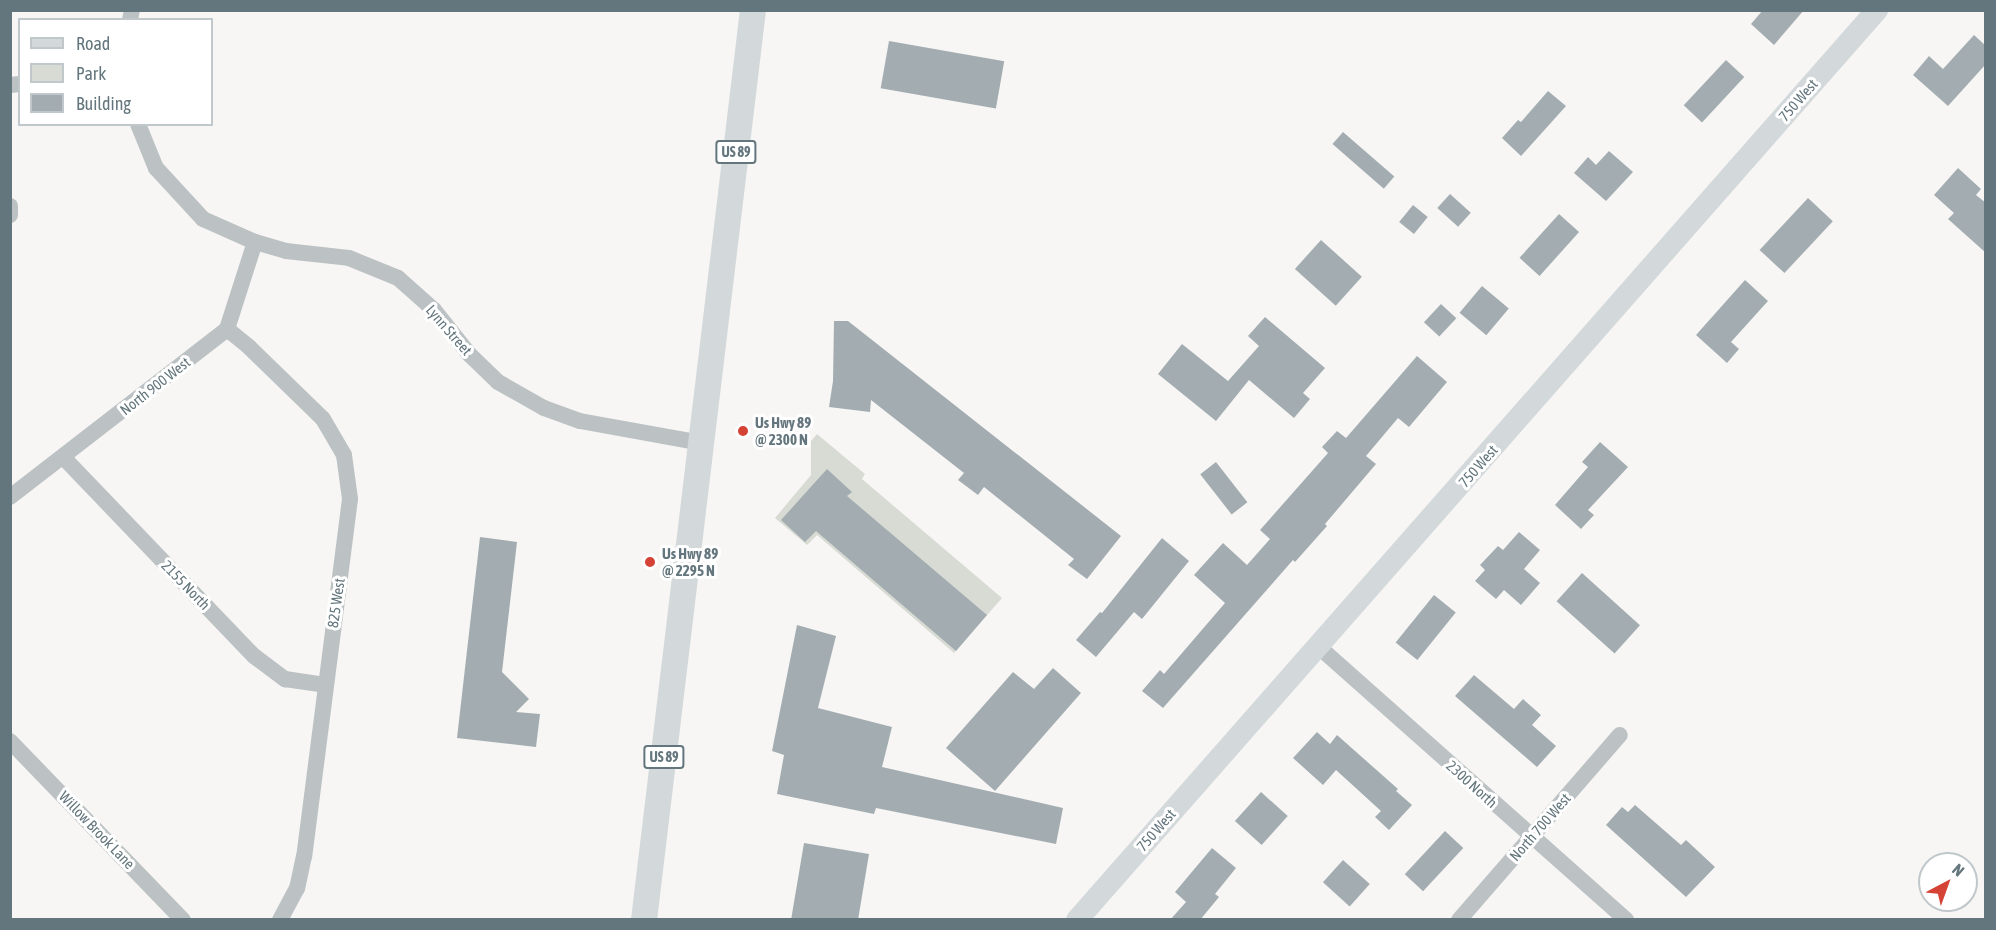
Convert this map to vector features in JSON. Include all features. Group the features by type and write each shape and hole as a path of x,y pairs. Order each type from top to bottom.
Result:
{"main road":[{"name":"US 89","path":"644,920 753,10"}],"street":[{"name":"750 West","path":"1077,920 1877,10"},
{"name":"Lynn Street","path":"139,126 156,168 178,195 203,219 255,242 286,250 349,258 398,278 434,310 469,354 498,382 544,408 580,421 701,442"},
{"path":"10,206 10,215"},
{"path":"226,329 255,242"},
{"name":"North 900 West","path":"10,497 24,484 64,458 226,329"},
{"name":"825 West","path":"226,329 249,347 323,419 344,455 350,499 304,856 297,888 280,920"},
{"name":"2155 North","path":"64,458 254,656 285,679 325,685"},
{"name":"2300 North","path":"1319,647 1626,920"},
{"name":"North 700 West","path":"1459,920 1620,735"},
{"name":"Willow Brook Lane","path":"10,741 183,920"}],"green space":[{"path":"817,434 865,474 862,479 1002,598 954,653 817,535 807,545 775,518 811,475 811,441"}],"building":[{"path":"1763,10 1804,10 1774,45 1751,24"},
{"path":"1974,35 1986,46 1986,64 1948,106 1913,75 1929,56 1943,69"},
{"path":"889,41 1004,61 996,109 881,88"},
{"path":"1726,60 1744,77 1702,122 1684,105"},
{"path":"1548,91 1566,106 1521,156 1502,138 1518,120 1521,122"},
{"path":"1343,132 1394,177 1384,189 1333,144"},
{"path":"1609,151 1633,172 1606,201 1574,173 1588,157 1596,165"},
{"path":"1958,168 1981,189 1976,195 1986,203 1986,253 1948,219 1954,213 1934,195"},
{"path":"1450,194 1471,213 1458,227 1437,208"},
{"path":"1808,198 1833,221 1784,273 1760,250"},
{"path":"1413,205 1428,217 1414,234 1399,222"},
{"path":"1559,214 1579,232 1540,276 1520,258"},
{"path":"1321,240 1362,277 1336,306 1295,269"},
{"path":"1745,280 1768,301 1731,342 1739,349 1727,363 1696,335"},
{"path":"1482,286 1509,308 1486,335 1460,313"},
{"path":"1441,304 1456,318 1439,337 1424,322"},
{"path":"1265,317 1325,368 1303,393 1310,399 1294,418 1249,380 1216,421 1158,374 1182,344 1228,381 1259,346 1248,336"},
{"path":"834,321 848,321 1121,536 1087,579 1068,565 1074,559 984,487 978,495 958,480 964,473 871,400 870,412 829,407 833,381"},
{"path":"1417,356 1447,382 1409,427 1398,418 1366,456 1376,464 1325,524 1327,526 1295,562 1293,560 1163,708 1142,691 1160,670 1164,674 1225,603 1194,575 1223,543 1247,565 1270,539 1260,530 1328,453 1322,447 1337,431 1346,438"},
{"path":"1600,442 1628,467 1588,510 1594,515 1581,529 1555,505 1588,467 1582,462"},
{"path":"1216,462 1247,502 1232,515 1200,474"},
{"path":"827,469 852,492 847,496 987,615 956,651 816,531 805,542 781,520"},
{"path":"1519,532 1540,550 1524,569 1540,583 1521,605 1504,590 1496,599 1475,581 1485,570 1480,565 1498,546 1503,550"},
{"path":"480,537 517,542 502,672 529,699 516,712 540,714 536,747 457,738"},
{"path":"1162,538 1189,561 1142,619 1134,612 1096,657 1076,640 1100,612 1102,613"},
{"path":"1582,573 1640,625 1615,653 1557,601"},
{"path":"1434,595 1456,613 1417,660 1396,642"},
{"path":"797,625 836,636 818,708 892,727 882,767 1063,808 1056,844 876,808 874,814 777,794 784,755 772,751"},
{"path":"1053,668 1081,693 995,791 946,748 1013,672 1034,689"},
{"path":"1474,675 1514,709 1523,699 1541,715 1532,725 1556,746 1537,767 1455,696"},
{"path":"1317,732 1330,744 1337,735 1398,789 1396,791 1412,805 1389,830 1375,817 1381,811 1336,770 1323,785 1293,758"},
{"path":"1261,792 1288,816 1262,845 1235,821"},
{"path":"1635,805 1681,845 1686,840 1715,867 1686,897 1606,825 1622,807 1628,812"},
{"path":"1445,831 1463,848 1423,891 1405,874"},
{"path":"804,843 869,854 858,920 791,920"},
{"path":"1212,848 1236,868 1215,894 1219,897 1200,920 1170,920 1186,902 1175,892"},
{"path":"1343,860 1370,884 1350,906 1323,882"}],"place":[{"name":"Us Hwy 89 @ 2300 N","path":"743,431"},
{"name":"Us Hwy 89 @ 2295 N","path":"650,562"}]}
